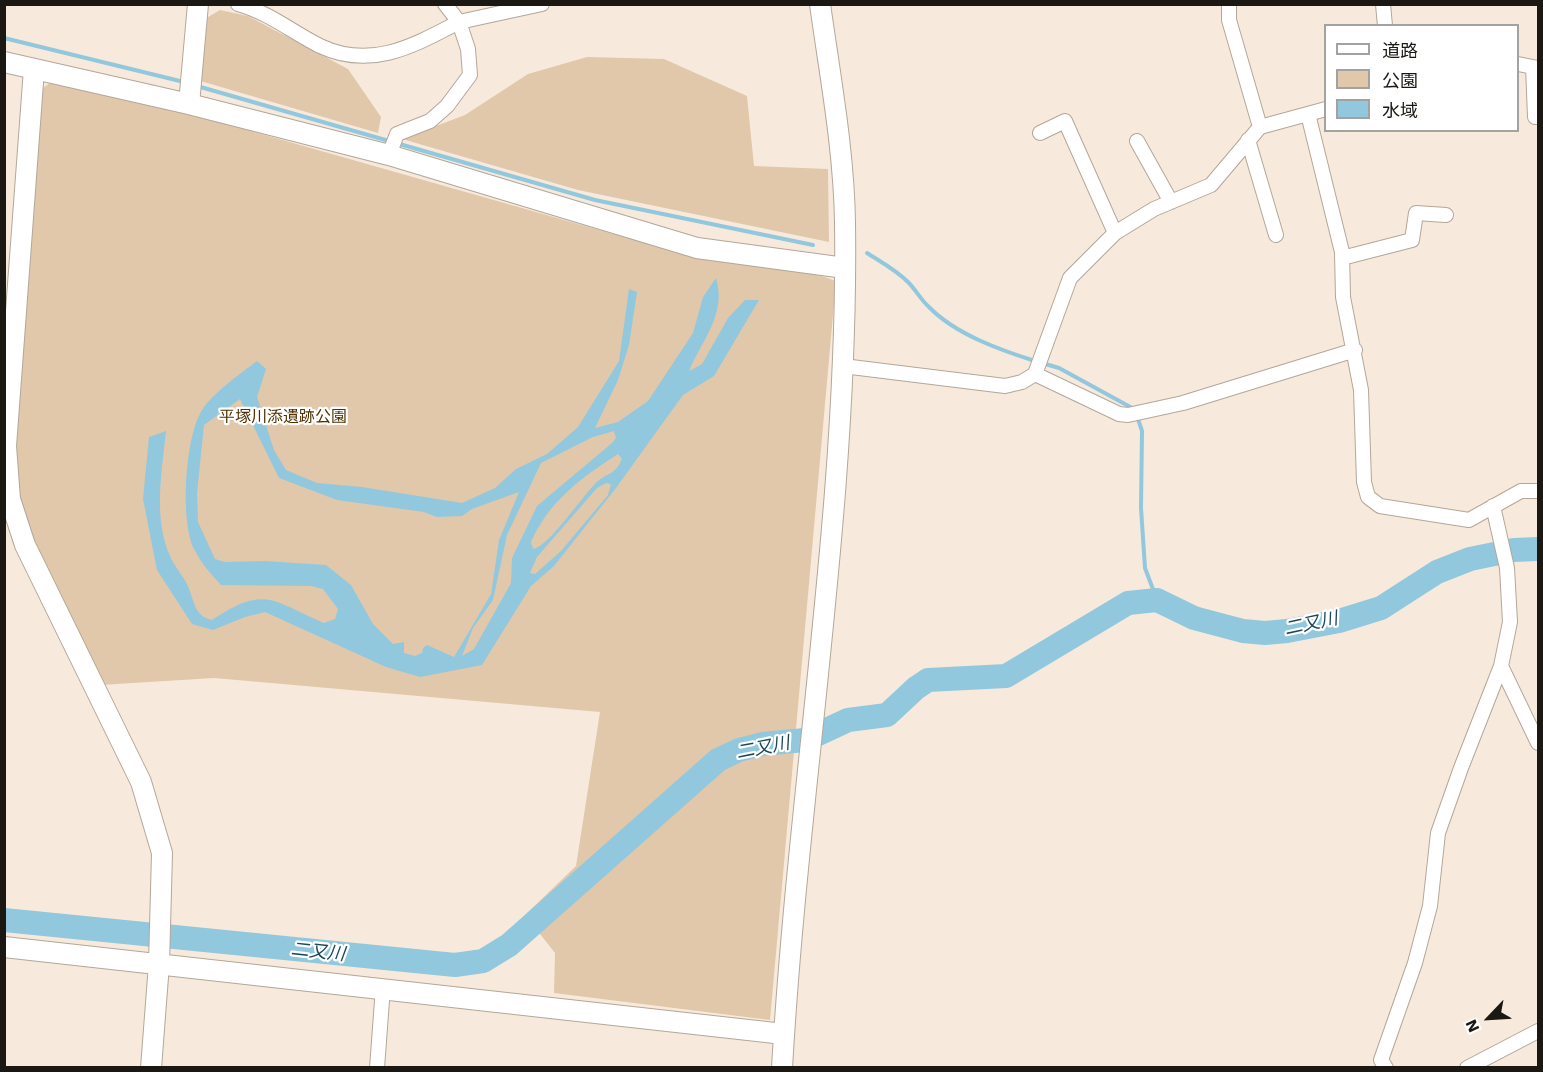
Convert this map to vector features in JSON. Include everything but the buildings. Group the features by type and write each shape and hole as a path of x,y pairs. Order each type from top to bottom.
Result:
{"street":[{"path":"190,97 198,4"},
{"path":"238,4 259,10 321,46 361,58 388,54 459,22 542,4"},
{"path":"389,155 397,134 430,121 447,106 470,75 468,49 459,22 445,4"},
{"path":"782,1068 843,366 845,220 836,123 819,4"},
{"path":"1229,4 1229,20 1260,127"},
{"path":"1383,4 1385,24"},
{"path":"4,62 190,97 697,248 845,268"},
{"path":"1519,64 1536,67 1535,117 1539,117"},
{"path":"34,69 6,446 10,499 25,544 141,782 162,853 151,1068"},
{"path":"843,366 1005,386 1022,382 1035,374 1070,278 1115,233 1154,209 1211,185 1260,127 1324,110"},
{"path":"1308,114 1342,258 1343,297 1361,390 1364,482 1368,497 1380,506 1469,520 1521,490 1539,491"},
{"path":"1040,133 1065,121 1115,233"},
{"path":"1248,140 1276,236"},
{"path":"1137,141 1171,202"},
{"path":"1342,258 1412,240 1416,213 1446,215"},
{"path":"1035,374 1119,414 1128,415 1183,403 1355,350"},
{"path":"1386,1068 1381,1060 1415,963 1430,906 1438,833 1501,666 1510,622 1507,568 1493,506"},
{"path":"1501,666 1539,743"},
{"path":"4,947 159,945 383,987 784,1034"},
{"path":"377,1068 383,987"},
{"path":"1467,1068 1539,1031"}],"green space":[{"path":"220,10 248,16 348,69 381,117 378,133 197,80 203,20"},
{"path":"587,57 664,59 747,96 754,166 828,169 829,242 578,190 402,139 465,115 528,74"},
{"name":"平塚川添遺跡公園","path":"53,81 170,108 631,239 819,275 836,281 770,1020 554,993 555,953 525,915 576,866 600,712 214,678 101,685 32,541 19,494 12,449 41,89"}],"water":[{"path":"716,278 719,291 716,315 689,371 702,364 728,318 745,300 759,300 714,376 683,395 616,488 554,566 531,586 482,665 420,677 386,667 265,612 245,617 213,630 192,624 157,570 143,499 149,437 166,431 160,494 162,526 170,556 187,584 201,615 212,620 244,602 268,600 324,623 335,619 338,609 323,589 311,586 221,585 200,559 190,536 187,519 186,479 196,423 202,410 213,397 257,361 266,369 257,397 274,450 286,470 317,483 362,487 462,503 495,488 516,469 547,454 578,427 619,361 629,289 637,292 629,345 618,380 595,428 618,422 648,401 693,333 703,297","holes":["240,399 279,478 337,500 424,512 437,517 462,516 472,509 519,492 499,540 491,594 454,657 427,645 423,648 422,653 415,656 404,653 404,642 393,644 373,624 351,585 326,565 265,561 225,562 215,559 198,522 197,493 204,425","614,431 616,438 537,506 512,558 511,583 474,649 462,656 473,628 493,600 507,535 541,463 593,437","618,454 622,459 614,471 598,481 548,539 533,549 531,542 547,514 567,492","606,483 611,484 608,495 561,551 535,574 530,573 537,557 597,488"]}],"waterway":[{"path":"4,38 184,82"},
{"path":"197,86 595,200 813,245"},
{"path":"867,253 903,278 926,304 952,325 993,346 1035,361"},
{"path":"1042,363 1059,368 1134,409"},
{"path":"1137,416 1142,431 1141,508 1145,568 1157,600"},
{"name":"二又川","path":"4,920 455,965 483,961 509,945 718,760 739,750 762,744 805,740 848,720 887,715 928,680 1006,676 1128,603 1157,600 1194,618 1243,631 1265,633 1287,631 1339,621 1381,608 1437,572 1470,559 1514,550 1538,549"}]}
